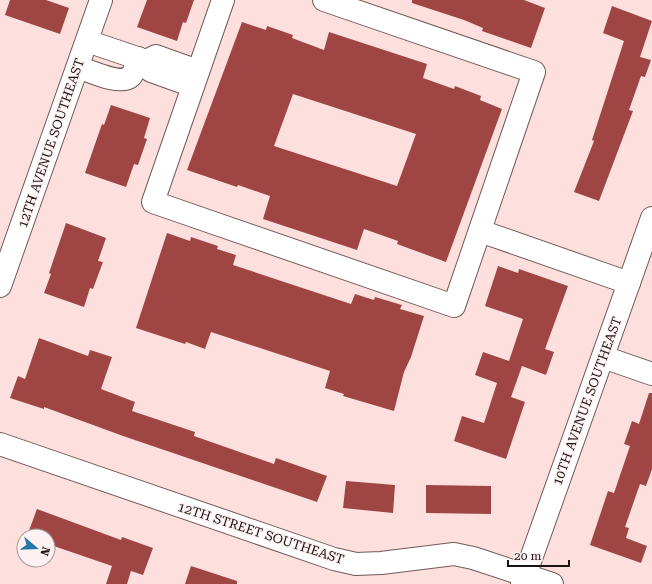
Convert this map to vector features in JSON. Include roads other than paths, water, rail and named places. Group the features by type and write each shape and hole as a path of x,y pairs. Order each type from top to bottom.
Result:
{"street":[{"name":"12TH AVENUE SOUTHEAST","path":"0,286 101,0"},
{"path":"223,0 153,202 454,306 534,72 324,0"},
{"path":"87,41 142,60 156,56 196,79"},
{"path":"78,67 110,78 124,79 132,74 142,60"},
{"name":"10TH AVENUE SOUTHEAST","path":"524,580 652,218"},
{"path":"480,231 629,283"},
{"path":"603,357 652,374"},
{"name":"12TH STREET SOUTHEAST","path":"0,444 334,559 356,564 381,563 454,554 473,558 524,580 552,584"}]}
